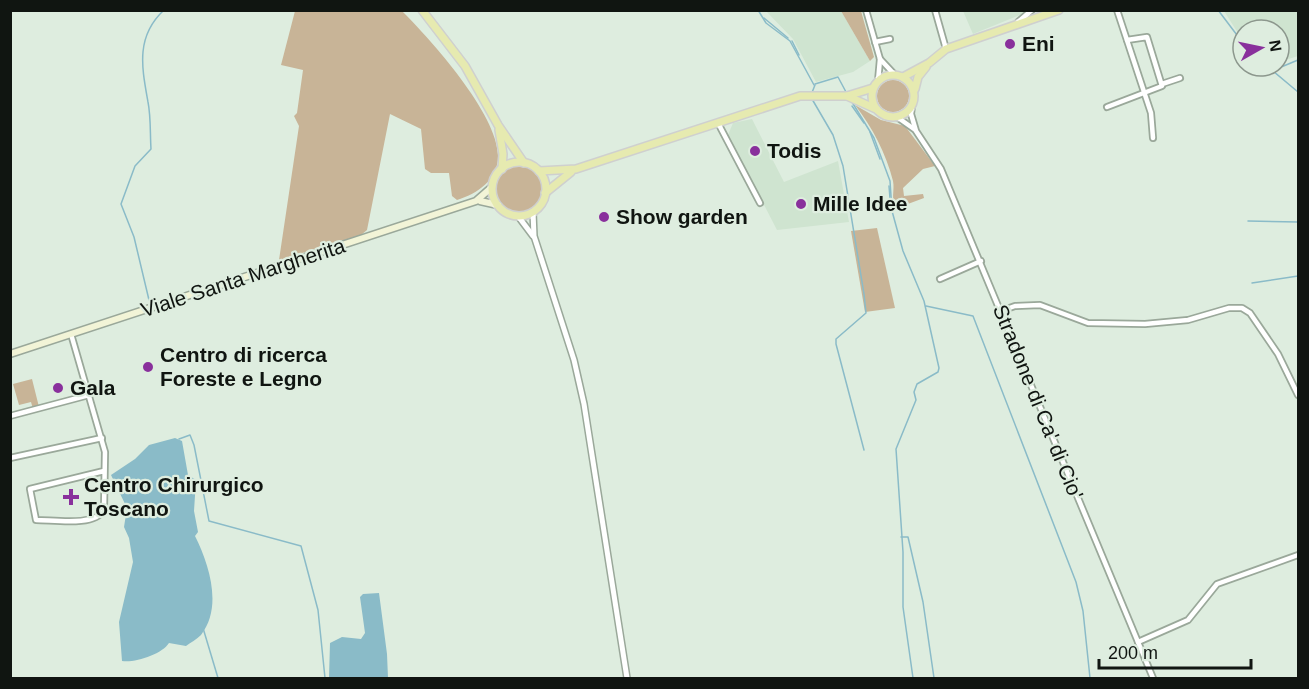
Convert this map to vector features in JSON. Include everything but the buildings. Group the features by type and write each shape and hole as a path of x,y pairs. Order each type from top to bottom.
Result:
{"main road":[{"path":"422,10 465,66 498,125 524,163 539,171 576,169"},
{"path":"545,193 561,178 576,169 800,96 847,96 894,75 903,77 929,63 946,49 1010,27 1043,12 1059,10"},
{"path":"847,96 876,109 885,116 897,117 912,106 918,78 929,63"},
{"path":"903,77 914,92"},
{"path":"875,84 873,102 876,109"},
{"path":"498,125 503,150 502,169 492,187 498,205 507,213 518,216 533,212 541,204 545,193 544,180 539,171"},
{"path":"502,169 512,163 524,163"},
{"name":"Viale Santa Margherita","path":"476,201 492,187"},
{"name":"Viale Santa Margherita","path":"10,354 476,201 489,201 498,205"}],"street":[{"path":"866,10 880,59 894,75"},
{"path":"935,10 946,49"},
{"path":"1010,27 1032,10"},
{"path":"1117,10 1152,117 1153,138"},
{"path":"1127,40 1147,37 1162,84"},
{"path":"875,42 890,39"},
{"path":"875,84 880,59"},
{"path":"1107,106 1161,88 1162,84 1180,78"},
{"path":"912,106 910,114 916,131"},
{"path":"897,117 916,131"},
{"path":"718,123 760,203"},
{"name":"Stradone di Ca' di Cio'","path":"916,131 951,186 1153,678"},
{"path":"533,212 534,236 574,360 584,404 627,678"},
{"path":"518,216 534,236"},
{"path":"940,279 981,261"},
{"path":"1001,311 1015,306 1040,305 1088,323 1145,324 1188,320 1229,308 1242,308 1250,313 1284,363 1299,395"},
{"path":"71,334 106,454 103,512 97,517 77,520 36,520 30,489 104,471"},
{"path":"10,416 89,395"},
{"path":"10,458 102,438"},
{"path":"1138,642 1188,620 1216,584 1299,555"}],"shaded area":[{"path":"295,11 402,11 445,58 475,99 487,120 495,139 498,156 494,172 485,185 457,200 452,196 449,173 431,173 425,169 421,129 390,114 367,230 361,235 279,260 299,126 294,116 297,113 303,70 281,65"},
{"path":"766,11 841,11 870,61 853,72 816,82 793,39"},
{"path":"841,11 861,11 874,57 870,61"},
{"path":"963,11 1030,11 973,34"},
{"path":"1224,11 1298,11 1298,56 1291,58 1291,18 1231,18 1231,22"},
{"path":"893,80 904,85 909,96 904,107 893,112 882,107 877,96 882,85"},
{"path":"855,105 881,120 905,126 935,166 923,169 903,188 904,196 923,194 924,198 897,208 893,198 893,181 882,150 873,131"},
{"path":"752,119 784,182 838,161 849,222 777,230 728,135 733,123"},
{"path":"519,166 535,173 542,189 535,205 519,212 503,205 496,189 503,173"},
{"path":"877,228 895,308 865,312 851,231"},
{"path":"32,379 39,407 33,409 31,402 19,405 13,384"}],"water":[{"path":"175,438 182,441 188,475 196,480 194,511 198,532 195,536 205,559 212,586 211,612 208,624 201,635 186,646 169,643 161,651 148,657 134,661 122,661 119,622 133,562 129,538 124,527 127,508 111,475 135,459 149,445"},
{"path":"379,593 388,678 329,678 330,643 342,637 361,639 365,633 360,597 363,594"}],"waterway":[{"path":"149,300 134,237 121,204 135,166 151,149 150,114 143,53 148,31 164,10"},
{"path":"758,10 766,23 790,41 814,85"},
{"path":"1218,10 1231,27"},
{"path":"764,18 788,38"},
{"path":"792,41 799,55"},
{"path":"1291,63 1298,60"},
{"path":"815,84 838,77 846,92"},
{"path":"1281,78 1298,92"},
{"path":"811,95 815,85"},
{"path":"812,99 833,135 843,166 864,294 866,313 836,339 864,450"},
{"path":"852,102 874,138 890,181 892,211 903,251 924,301 939,368 938,372 917,384 914,392 916,400 896,449 903,552 903,607 913,678"},
{"path":"852,106 864,123"},
{"path":"870,132 880,159"},
{"path":"889,186 891,211"},
{"path":"1248,221 1298,222"},
{"path":"1252,283 1298,276"},
{"path":"926,306 973,316 1076,582 1083,611 1090,678"},
{"path":"179,439 190,435 194,445 209,521 301,546 318,610 325,678"},
{"path":"901,537 908,537 923,602 934,678"},
{"path":"203,628 218,678"}],"place":[{"name":"Eni","path":"1010,44"},
{"name":"Todis","path":"755,151"},
{"name":"Mille Idee","path":"801,204"},
{"name":"Show garden","path":"604,217"},
{"name":"Centro di ricerca Foreste e Legno","path":"148,367"},
{"name":"Gala","path":"58,388"},
{"name":"Centro Chirurgico Toscano","path":"71,497"}]}
